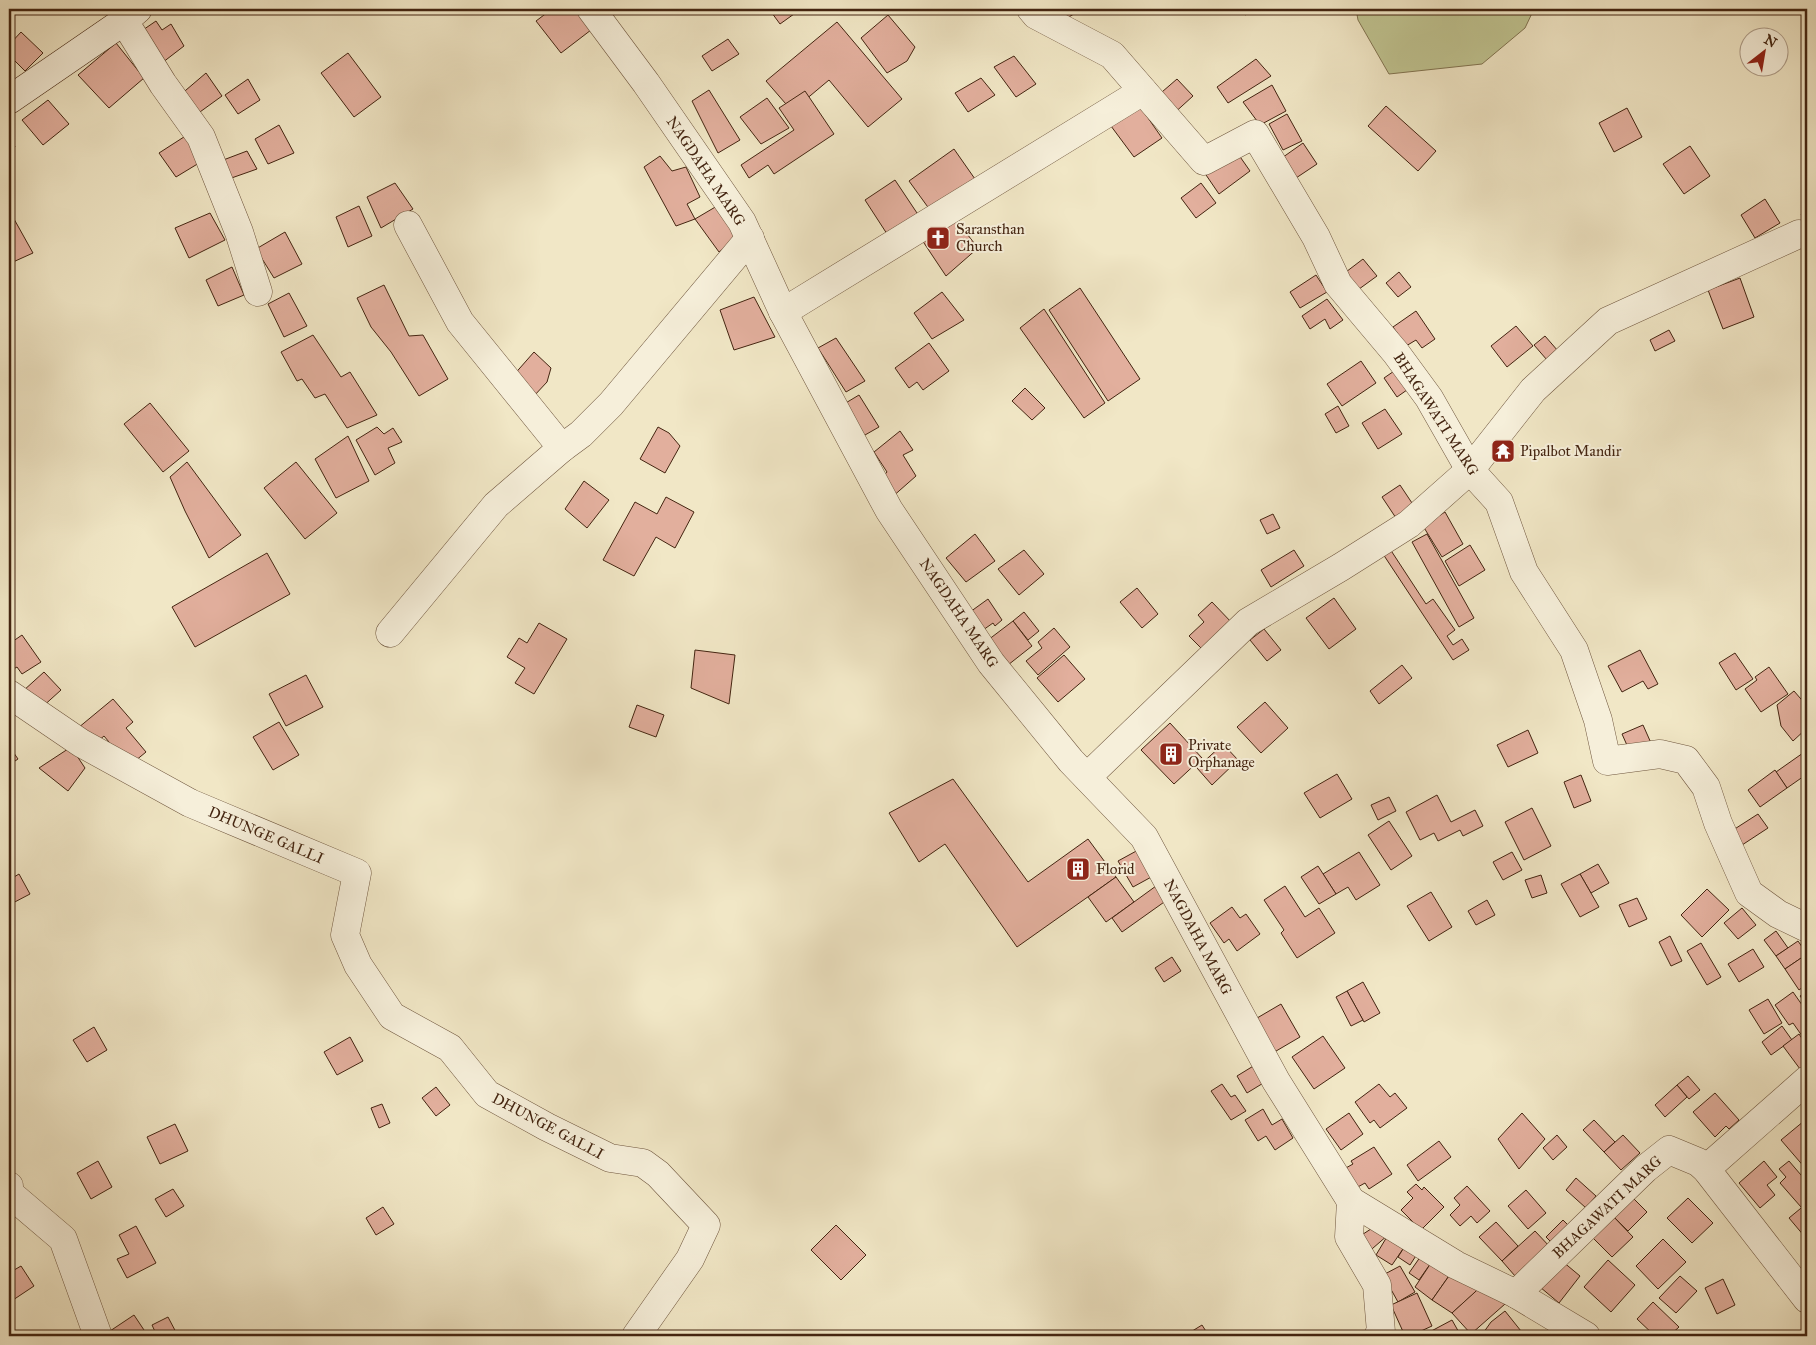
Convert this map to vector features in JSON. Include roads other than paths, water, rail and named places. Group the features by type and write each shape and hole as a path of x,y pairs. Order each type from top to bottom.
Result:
{"street":[{"name":"NAGDAHA MARG","path":"591,9 678,128 742,222 783,312 889,510 991,662 1071,761 1144,836 1276,1081 1351,1201"},
{"name":"BHAGAWATI MARG","path":"1031,9 1036,15 1112,55 1204,161 1255,134 1316,237 1338,284 1396,353 1429,398 1470,470 1499,502 1524,572 1574,650 1598,720 1607,761 1660,754 1686,760 1706,787 1718,823 1749,892 1778,914 1807,928"},
{"path":"9,100 129,13 163,84 201,137 240,232 258,292"},
{"path":"783,312 1143,91"},
{"path":"408,225 460,322 562,448"},
{"path":"1087,778 1248,622 1409,524 1470,470 1533,390 1608,321 1799,234"},
{"path":"390,633 496,505 581,434 612,404 750,238"},
{"name":"DHUNGE GALLI","path":"9,694 81,743 190,803 357,873 345,935 358,965 392,1016 450,1048 487,1094 547,1127 610,1158 643,1163 658,1174 706,1225 690,1259 636,1336"},
{"path":"1706,1169 1807,1080"},
{"name":"BHAGAWATI MARG","path":"1516,1294 1645,1169 1669,1150 1698,1162 1706,1169 1807,1299"},
{"path":"9,1186 9,1193 63,1239 98,1336"},
{"path":"1378,1336 1381,1332 1377,1285 1349,1237 1351,1201 1456,1265 1516,1294 1586,1336"}],"place":[{"name":"Saransthan Church","path":"938,238"},
{"name":"Pipalbot Mandir","path":"1503,451"},
{"name":"Private Orphanage","path":"1171,754"},
{"name":"Florid","path":"1078,869"}]}
